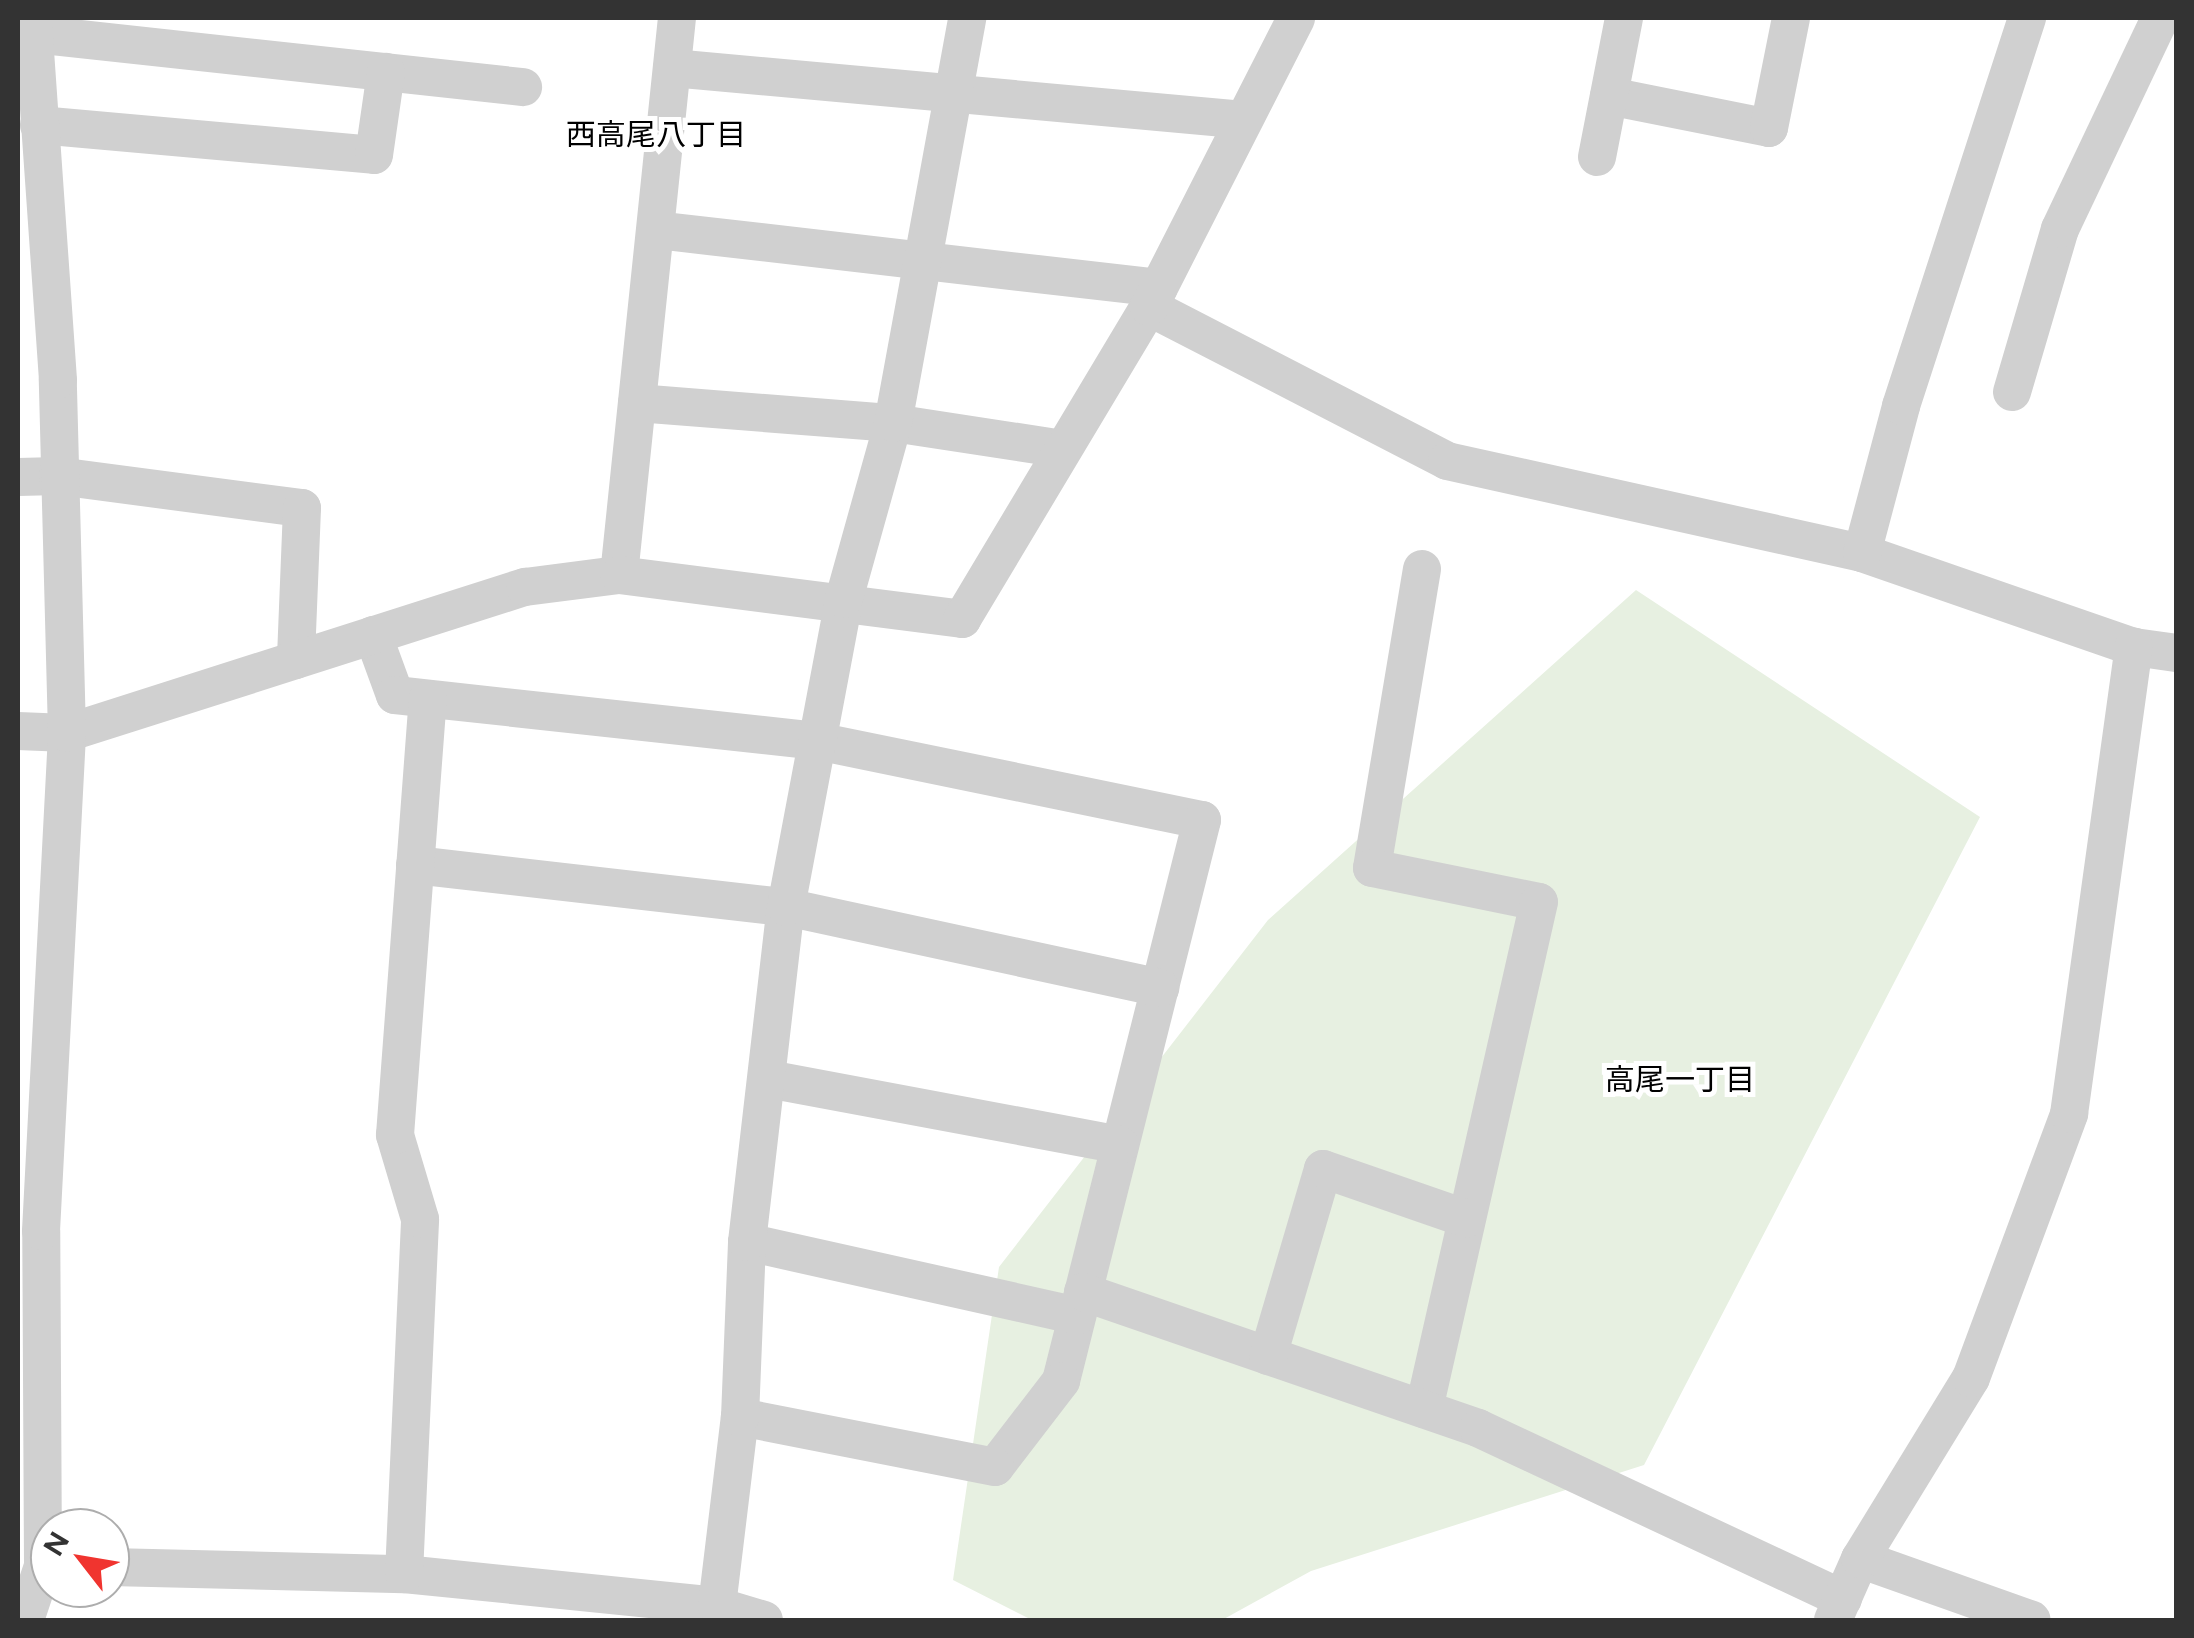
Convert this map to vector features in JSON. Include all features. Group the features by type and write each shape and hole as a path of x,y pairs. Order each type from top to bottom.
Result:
{"street":[{"path":"619,574 677,18"},
{"path":"717,1606 740,1417 747,1242 786,907 844,598 893,423 966,18"},
{"path":"18,731 67,733 524,588 619,574 844,598 962,618 1154,297 1296,18"},
{"path":"1597,157 1624,18"},
{"path":"1608,96 1769,128 1792,18"},
{"path":"1862,553 1902,406 2027,18"},
{"path":"2012,392 2060,229 2160,18"},
{"path":"35,1508 40,1230 67,733 58,380 31,111 34,26 523,87"},
{"path":"672,68 954,89 1244,120"},
{"path":"31,111 374,155 386,72"},
{"path":"656,230 923,258 1154,297 1447,460 1862,553 2134,647 2176,653"},
{"path":"637,403 893,423 1064,450"},
{"path":"18,477 58,476 302,508 296,660"},
{"path":"1422,569 1372,868 1539,902 1424,1409"},
{"path":"373,635 395,695 817,740 1202,820 1060,1381 996,1467 740,1417"},
{"path":"747,1242 1080,1304 1268,1356 1478,1428 1838,1610 1860,1559 1971,1378 2069,1114 2134,647"},
{"path":"404,1574 420,1218 395,1135 428,698"},
{"path":"415,865 786,907 1160,988"},
{"path":"768,1079 1120,1145"},
{"path":"1268,1356 1323,1169 1467,1218"},
{"path":"1860,1559 2032,1620"},
{"path":"130,1568 404,1574 717,1606 764,1620"}],"green space":[{"path":"1636,590 1980,817 1644,1465 1311,1571 1222,1620 1032,1620 953,1580 999,1267 1268,920"}],"district":[{"name":"西高尾八丁目","path":"656,135"},
{"name":"高尾一丁目","path":"1680,1080"}]}
